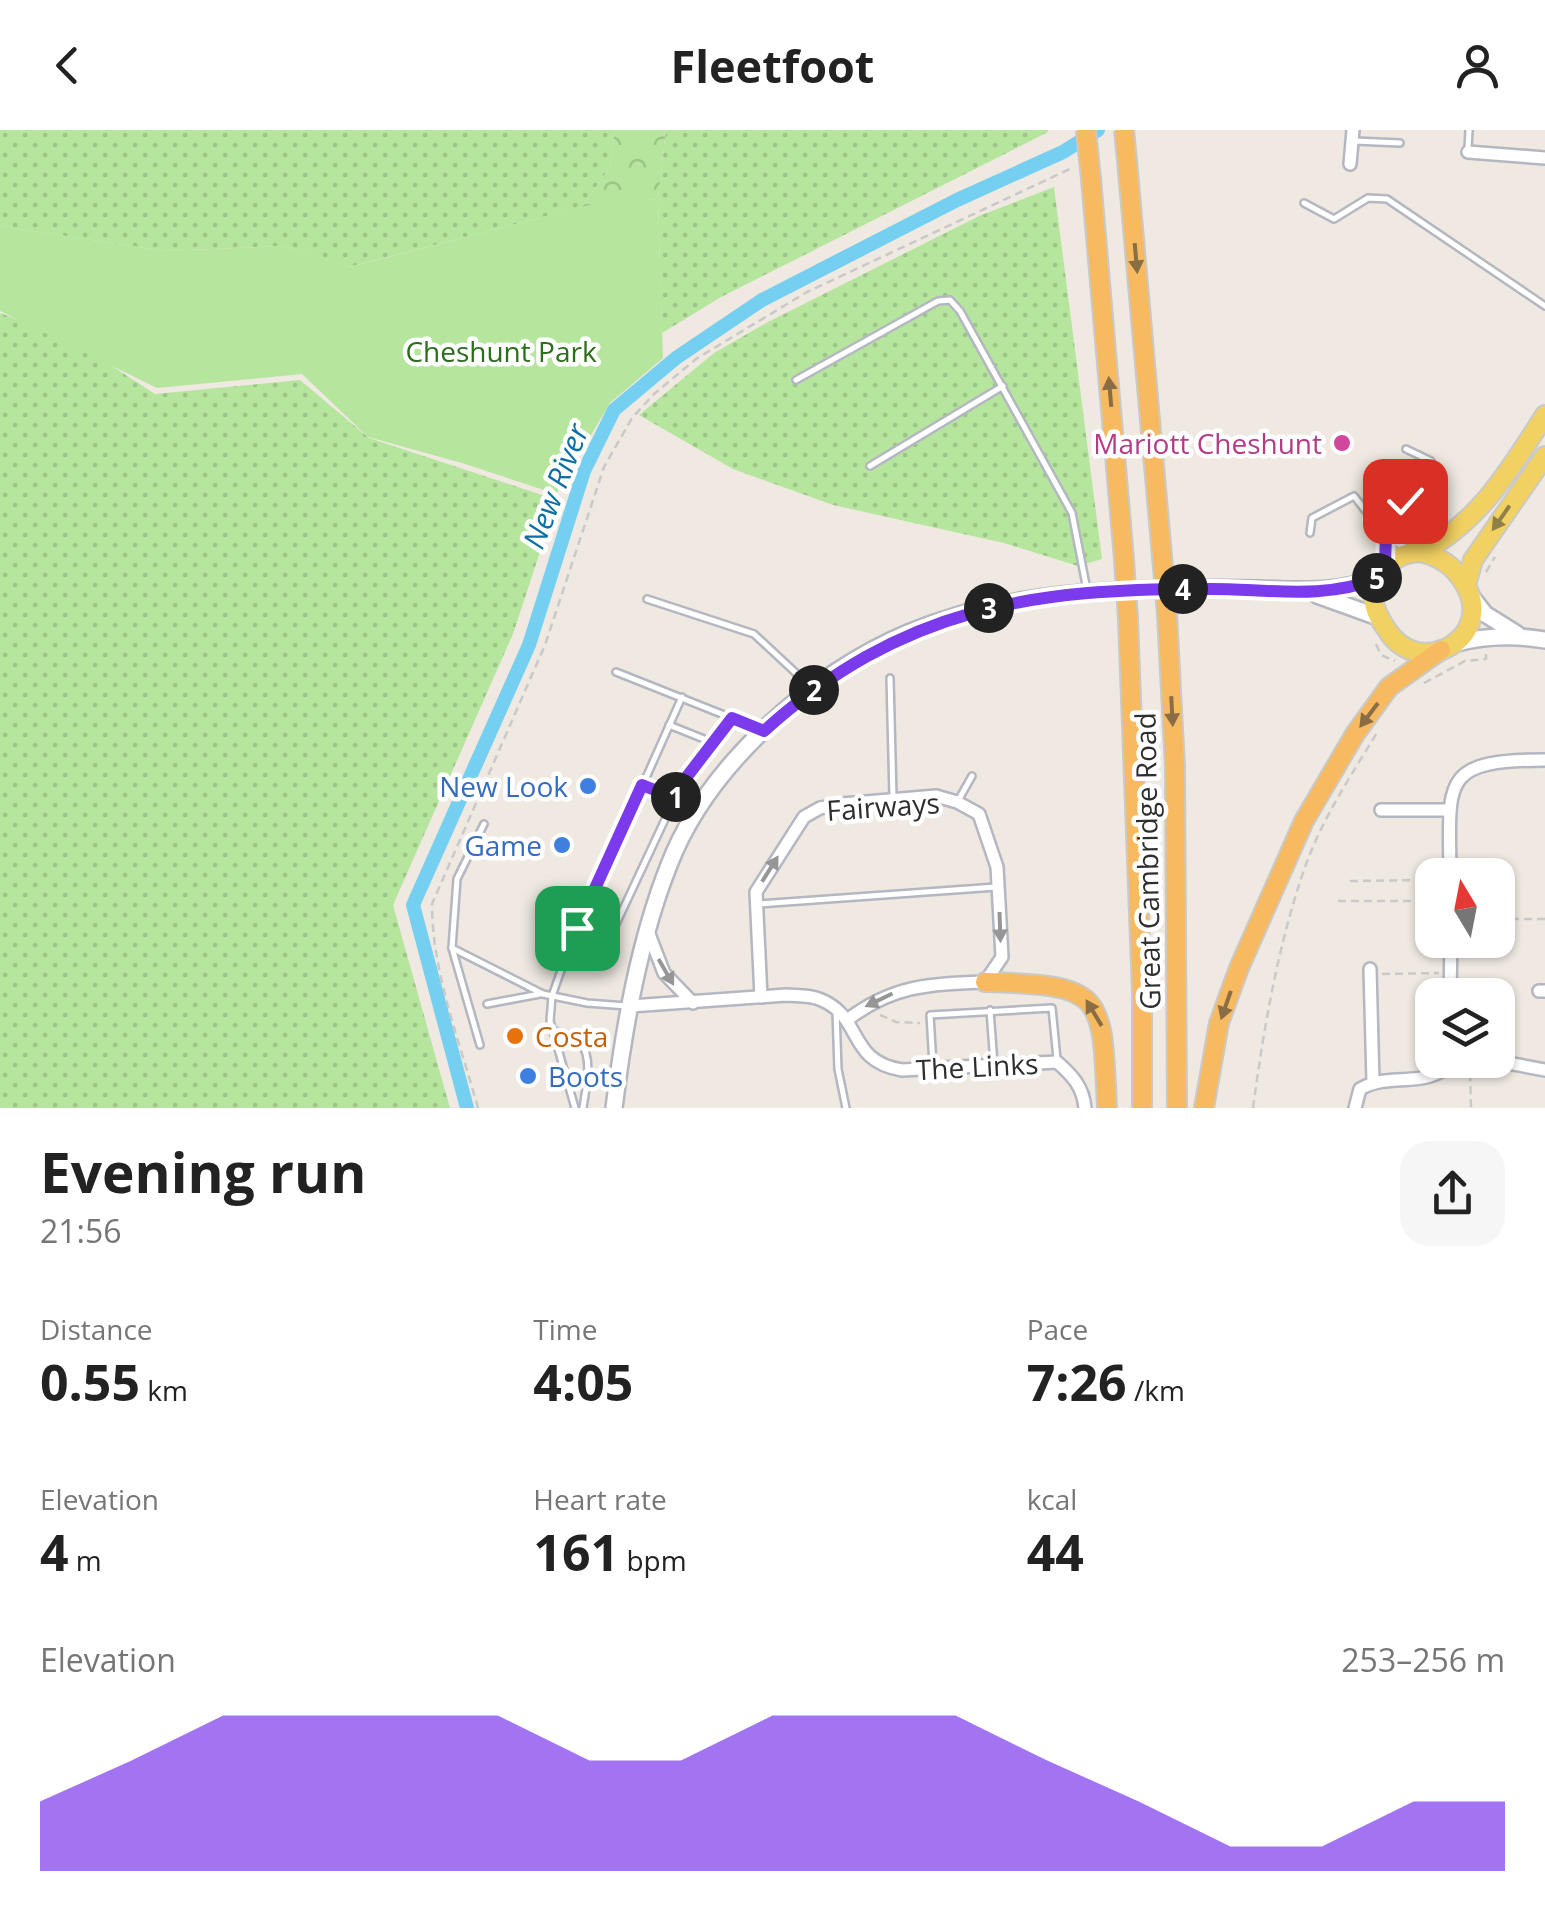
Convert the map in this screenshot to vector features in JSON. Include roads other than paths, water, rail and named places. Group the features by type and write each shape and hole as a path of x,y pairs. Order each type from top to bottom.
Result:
{"highway":[{"name":"Great Cambridge Road","path":"1086,130 1128,619 1142,1108"},
{"name":"Great Cambridge Road","path":"1124,130 1162,556 1175,767 1177,1108"},
{"path":"1204,1108 1219,1023 1304,821 1355,734 1389,688 1449,646"},
{"path":"985,982 1062,987 1090,1002 1103,1026 1107,1108"}],"main road":[{"path":"614,1108 631,1006 669,864 718,779 764,731 814,690 906,634 969,612 1023,601 1192,588 1304,591 1354,586 1380,575 1401,555 1417,552 1457,531 1476,514 1545,415"},
{"path":"1449,646 1472,618 1468,591 1473,560 1545,456"},
{"path":"1417,552 1447,562 1485,614 1521,636"},
{"path":"1378,626 1374,603 1380,575"},
{"path":"1304,591 1356,606 1400,647 1422,653 1486,637 1545,640"}],"street":[{"path":"1350,164 1352,135"},
{"path":"1468,152 1545,158"},
{"path":"1450,858 1450,810 1456,784 1476,766 1498,761 1545,760"},
{"name":"Fairways","path":"760,997 756,892 804,817 820,808 936,796 979,814 998,867 1002,957 985,982"},
{"path":"1381,810 1450,810"},
{"path":"648,934 664,973 693,1003"},
{"path":"1370,971 1374,1082"},
{"path":"847,1020 867,1005 901,989 985,982"},
{"name":"The Links","path":"631,1006 808,996 821,999 847,1020 872,1060 902,1070 1057,1062 1084,1093 1085,1108"},
{"path":"1515,1064 1545,1070"},
{"path":"1355,1108 1360,1089 1374,1082 1431,1078"}],"lane":[{"path":"1468,152 1469,130"},
{"path":"1352,135 1400,143"},
{"path":"1304,203 1334,219 1368,198 1387,199 1545,306"},
{"path":"796,380 950,300 1003,386 1072,513 1088,593"},
{"path":"870,466 1003,386"},
{"path":"1372,520 1412,496 1431,472 1433,466 1428,458 1406,449"},
{"path":"1310,533 1312,518 1354,496 1386,536 1417,552"},
{"path":"1380,575 1386,536"},
{"path":"647,599 754,634 814,690"},
{"path":"616,672 764,731"},
{"path":"890,678 893,800"},
{"path":"575,1108 552,1031 552,996 682,697"},
{"path":"565,959 586,960 603,952 682,783 732,718"},
{"path":"669,725 714,744"},
{"path":"958,802 972,776"},
{"path":"642,785 675,798"},
{"path":"480,1045 452,948 457,880 484,824"},
{"path":"755,904 999,887"},
{"path":"452,948 542,994 631,1006"},
{"path":"487,1004 542,994"},
{"path":"933,1068 930,1015 990,1010 1052,1008 1057,1062"},
{"path":"836,1010 838,1069 846,1108"},
{"path":"990,1010 994,1064"},
{"path":"552,1031 567,1032 584,1046 589,1074 583,1108"}],"waterway":[{"name":"New River","path":"467,1108 413,905 529,645 584,471 614,410 676,358 762,300 957,200 1063,152 1098,130"}],"place":[{"name":"Mariott Cheshunt","path":"1342,443"},
{"name":"New Look","path":"588,786"},
{"name":"Game","path":"562,845"},
{"name":"Costa","path":"515,1036"},
{"name":"Boots","path":"528,1076"}],"park label":[{"name":"Cheshunt Park","path":"501,351"}]}
